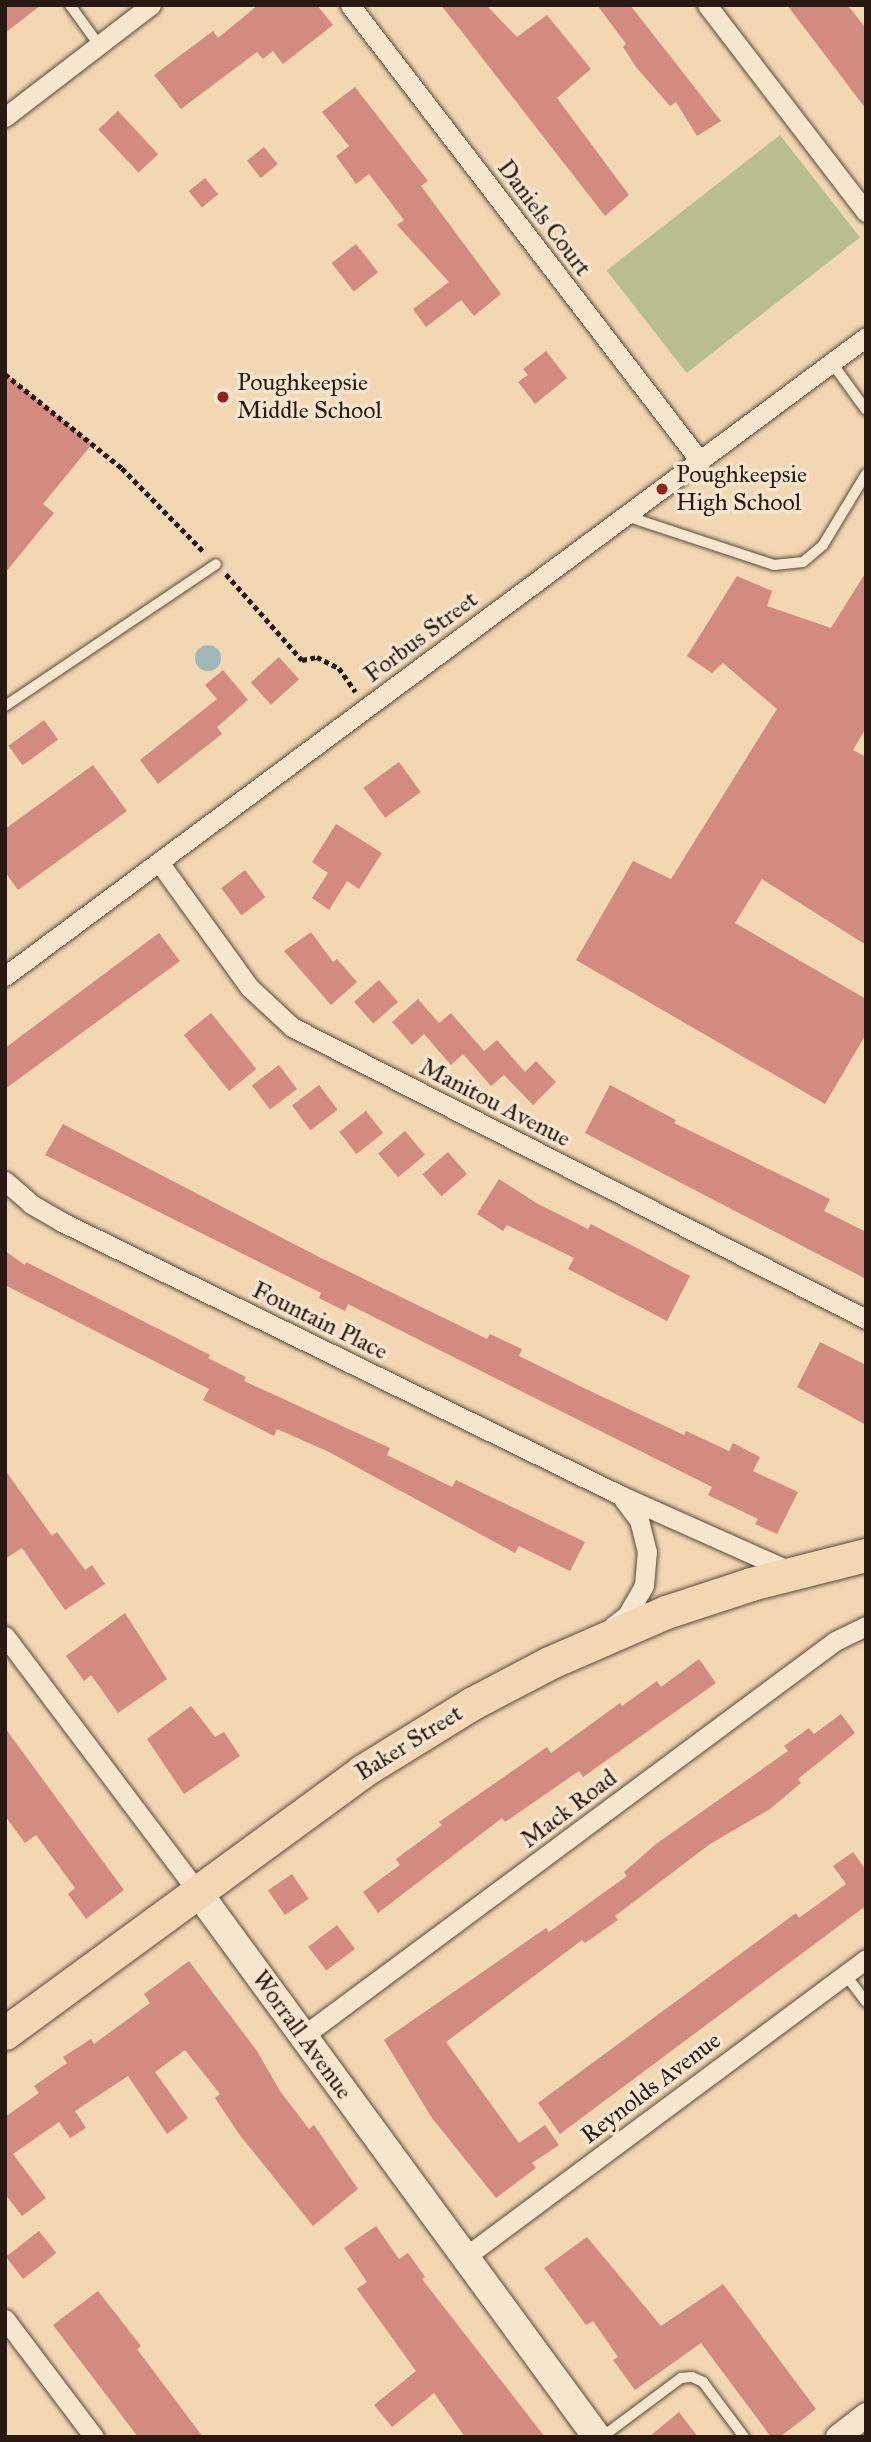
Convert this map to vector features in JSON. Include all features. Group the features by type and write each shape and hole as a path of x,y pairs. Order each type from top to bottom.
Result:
{"highway":[{"name":"Baker Street","path":"5,2033 197,1891 398,1748 510,1683 588,1645 666,1612 792,1572 866,1555"}],"main road":[{"name":"Worrall Avenue","path":"197,1891 599,2437"}],"street":[{"path":"5,117 151,5"},
{"name":"Daniels Court","path":"350,5 700,461"},
{"path":"708,5 866,212"},
{"name":"Forbus Street","path":"5,976 866,337"},
{"name":"Manitou Avenue","path":"159,862 249,987 292,1027 866,1319"},
{"name":"Fountain Place","path":"5,1181 31,1204 62,1222 620,1495 792,1572"},
{"name":"Fountain Place","path":"588,1645 627,1615 644,1585 647,1552 639,1520 620,1495"},
{"name":"Mack Road","path":"303,2036 835,1642 866,1626"},
{"name":"Worrall Avenue","path":"5,1636 197,1891"},
{"name":"Reynolds Avenue","path":"465,2257 866,1959"},
{"path":"5,2319 93,2437"}],"lane":[{"path":"70,5 99,45"},
{"path":"832,363 866,410"},
{"path":"626,516 774,565 803,562 823,545 866,474"},
{"path":"5,706 216,564"},
{"path":"845,1975 866,2002"},
{"path":"599,2437 681,2378 692,2377 702,2382 744,2437"}],"path":[{"path":"5,374 122,468 216,564 302,660 317,657 339,668 367,708"}],"green space":[{"path":"780,135 860,237 687,373 607,270"}],"water":[{"path":"208,645 217,649 221,658 217,667 208,671 199,667 195,658 199,649"}],"building":[{"path":"5,5 41,5 5,33"},
{"path":"258,5 317,5 333,25 283,64 273,51 263,59 257,52 181,109 154,75 213,31 218,38"},
{"path":"441,5 486,5 517,37 547,15 591,69 557,98 629,195 605,216"},
{"path":"597,5 630,5 721,121 697,136 676,102 670,106 636,67 623,47 626,44"},
{"path":"787,5 846,5 851,9 866,29 866,109"},
{"path":"355,87 428,181 421,186 501,294 474,316 461,300 426,327 413,309 449,282 397,225 404,220 369,174 356,184 336,156 349,146 322,112"},
{"path":"118,111 158,154 138,173 98,129"},
{"path":"264,147 278,164 261,178 247,161"},
{"path":"205,178 218,194 202,208 189,191"},
{"path":"356,244 378,272 354,291 332,263"},
{"path":"546,351 567,378 535,404 518,382 528,375 523,369"},
{"path":"5,374 92,444 43,504 54,513 5,573"},
{"path":"866,572 866,728 853,750 866,757 866,945 762,879 735,923 866,999 866,1034 825,1104 576,960 633,861 671,879 777,709 723,663 712,673 687,656 737,576 772,591 767,606 831,628"},
{"path":"279,657 299,679 271,705 251,682"},
{"path":"223,670 248,700 217,727 222,734 158,784 140,760 217,699 205,685"},
{"path":"44,720 58,739 23,765 8,746"},
{"path":"399,762 421,792 385,818 363,788"},
{"path":"93,765 127,811 18,890 5,872 5,829"},
{"path":"336,824 382,853 359,889 347,881 329,910 312,898 328,873 312,862"},
{"path":"245,870 265,897 242,915 221,888"},
{"path":"311,932 333,962 337,959 357,982 331,1005 284,951"},
{"path":"159,933 180,961 5,1089 5,1048"},
{"path":"379,980 398,1002 373,1024 354,1002"},
{"path":"418,999 439,1023 451,1013 484,1051 497,1040 525,1072 536,1061 556,1082 533,1105 504,1075 491,1086 463,1054 451,1065 424,1034 412,1045 392,1022"},
{"path":"211,1013 256,1069 229,1091 184,1035"},
{"path":"279,1065 297,1089 270,1109 252,1085"},
{"path":"319,1085 338,1110 311,1130 292,1105"},
{"path":"610,1085 676,1120 674,1123 830,1199 824,1211 866,1232 866,1279 585,1133"},
{"path":"366,1111 383,1133 356,1154 339,1132"},
{"path":"63,1124 321,1258 487,1339 490,1334 522,1349 519,1356 588,1390 684,1435 686,1431 729,1451 733,1443 760,1457 753,1471 798,1492 777,1534 755,1524 758,1519 708,1495 712,1487 348,1304 345,1311 319,1298 321,1293 45,1155"},
{"path":"405,1131 425,1155 398,1177 378,1153"},
{"path":"448,1152 467,1174 441,1196 422,1174"},
{"path":"499,1179 538,1204 588,1229 591,1224 690,1276 667,1321 568,1269 574,1258 507,1225 503,1231 477,1214"},
{"path":"5,1251 25,1265 26,1262 210,1355 208,1358 246,1377 244,1381 390,1448 387,1455 452,1487 456,1480 585,1542 570,1571 519,1546 515,1553 329,1452 277,1429 274,1436 203,1400 209,1389 5,1285"},
{"path":"820,1342 866,1365 866,1425 797,1387"},
{"path":"5,1470 52,1536 57,1532 85,1570 92,1565 105,1584 65,1610 22,1548 5,1559"},
{"path":"125,1613 167,1679 118,1713 91,1675 84,1681 66,1656"},
{"path":"699,1659 716,1683 583,1777 579,1771 505,1822 502,1818 378,1913 363,1892 400,1865 396,1859 442,1825 439,1822 547,1747 551,1753 620,1703 622,1706 657,1681 661,1687"},
{"path":"191,1706 215,1737 224,1732 240,1756 184,1794 147,1739"},
{"path":"841,1714 855,1733 798,1779 801,1783 770,1809 710,1844 615,1916 618,1920 585,1943 582,1940 446,2042 519,2143 545,2125 559,2145 532,2163 536,2168 496,2198 432,2118 384,2040 546,1928 549,1932 627,1876 624,1872 656,1844 788,1751 784,1746 809,1728 814,1734"},
{"path":"5,1728 124,1890 86,1919 68,1894 75,1888 36,1835 25,1843 5,1816"},
{"path":"853,1852 866,1870 866,1911 863,1908 560,2134 538,2103 796,1913 799,1918 846,1884 833,1866"},
{"path":"292,1874 309,1899 285,1915 268,1890"},
{"path":"337,1925 355,1949 326,1971 308,1947"},
{"path":"189,1961 257,2051 280,2091 309,2129 314,2125 358,2189 313,2226 239,2134 215,2098 220,2094 185,2050 155,2072 188,2118 167,2134 128,2076 75,2111 86,2128 70,2138 59,2122 13,2154 46,2198 22,2216 5,2194 5,2117 39,2093 34,2086 67,2063 63,2057 91,2039 94,2044 150,2003 144,1994"},
{"path":"376,2226 399,2259 408,2253 425,2277 422,2279 545,2437 465,2437 434,2393 392,2427 374,2405 416,2371 357,2289 367,2282 344,2248"},
{"path":"39,2231 56,2253 23,2279 6,2257"},
{"path":"587,2237 661,2326 723,2284 816,2409 780,2437 771,2437 701,2343 635,2390 613,2360 618,2357 593,2321 586,2325 544,2268"},
{"path":"98,2291 141,2346 137,2349 203,2437 138,2437 53,2325"},
{"path":"679,2412 698,2437 649,2437"}],"place":[{"name":"Poughkeepsie Middle School","path":"223,397"},
{"name":"Poughkeepsie High School","path":"662,489"}]}
